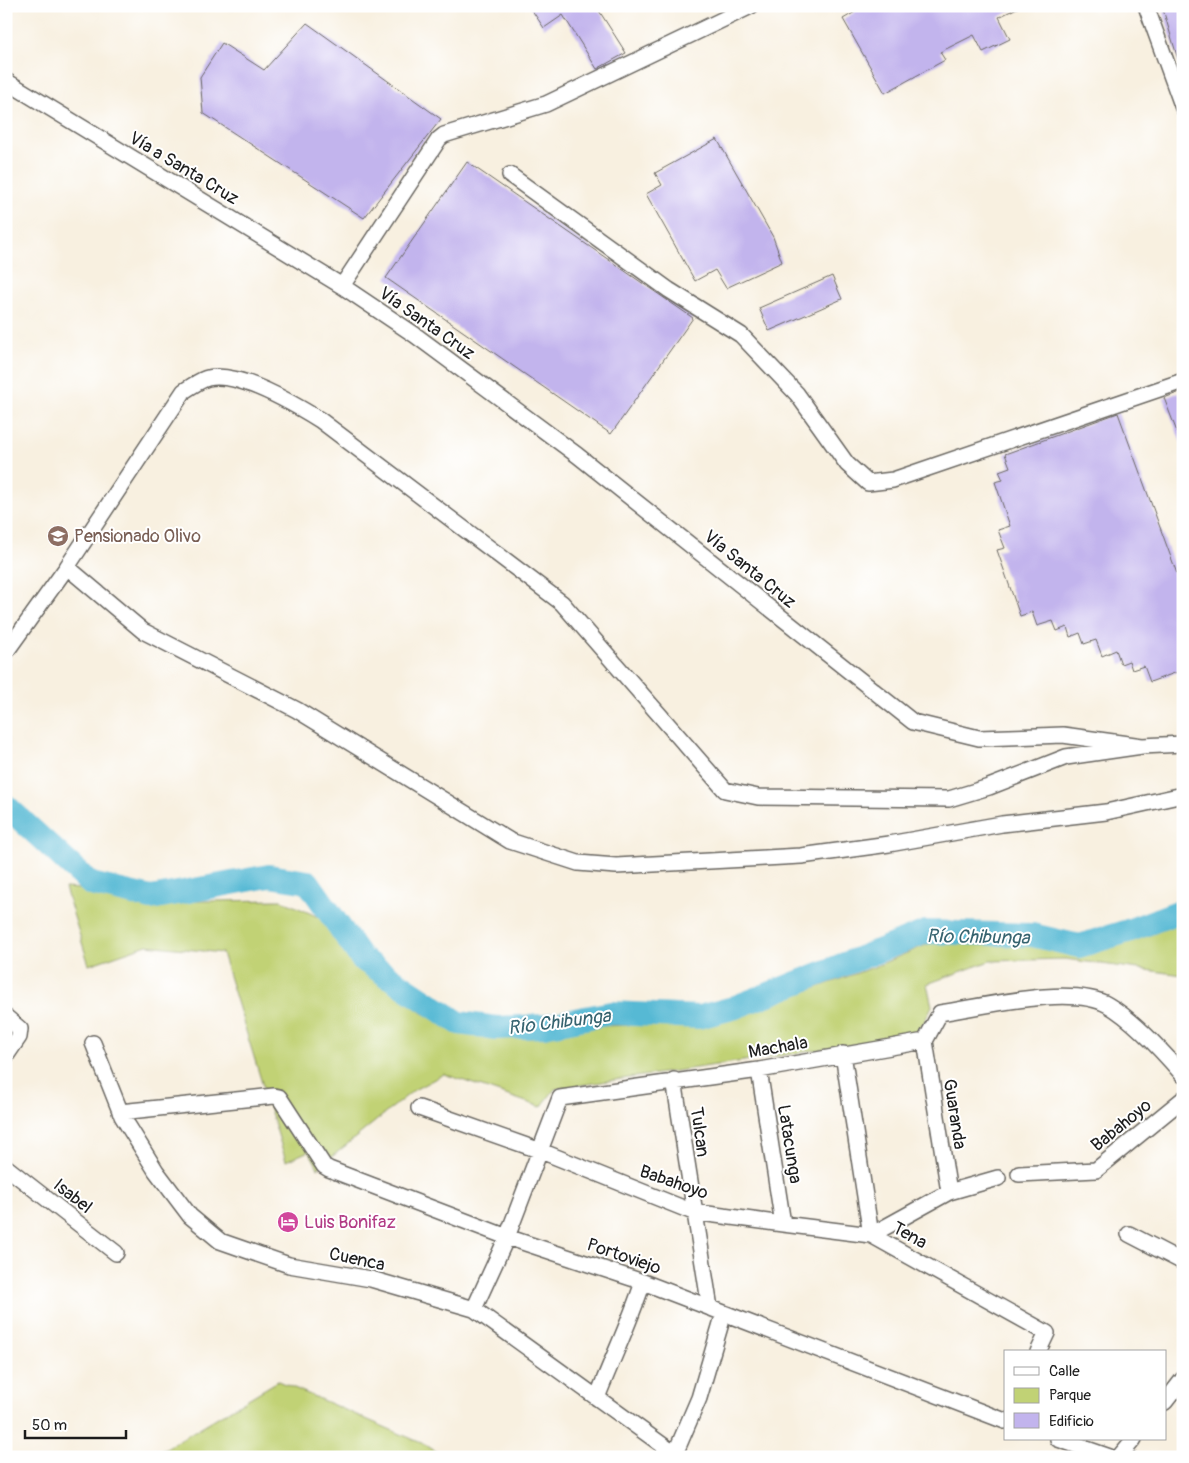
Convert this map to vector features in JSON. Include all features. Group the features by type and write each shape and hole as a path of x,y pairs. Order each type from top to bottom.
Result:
{"street":[{"path":"342,286 392,207 439,139 444,135 546,104 751,6"},
{"path":"1146,6 1183,108"},
{"name":"Vía a Santa Cruz","path":"6,81 342,286"},
{"path":"510,175 669,290 741,335 797,394 847,464 868,483 893,480 1183,381"},
{"name":"Vía Santa Cruz","path":"342,286 415,335 577,455 912,722 979,738 1063,735 1142,746 1183,744"},
{"path":"6,652 67,567 184,391 208,378 236,380 281,397 320,420 562,603 725,790 758,797 949,799 989,787 1066,757 1142,746"},
{"path":"67,567 143,631 297,710 510,841 578,863 616,866 801,856 889,844 1002,824 1106,812 1183,795"},
{"path":"925,1041 940,1013 1057,995 1092,999 1108,1005 1158,1046 1183,1076"},
{"path":"6,1017 20,1029 19,1036 6,1056"},
{"name":"Machala","path":"474,1309 508,1237 542,1151 560,1098 674,1080 760,1070 925,1041"},
{"name":"Guaranda","path":"925,1041 949,1192"},
{"name":"Cuenca","path":"93,1043 120,1112 156,1171 190,1216 220,1241 289,1265 371,1280 474,1309 677,1455"},
{"name":"Tena","path":"843,1054 871,1235 1046,1333 1039,1350"},
{"name":"Latacunga","path":"760,1070 783,1224"},
{"name":"Tulcan","path":"674,1080 693,1212 710,1308"},
{"name":"Portoviejo","path":"120,1112 261,1096 279,1098 324,1166 329,1170 508,1237 644,1282 1004,1420"},
{"name":"Babahoyo","path":"1018,1174 1096,1170 1183,1100"},
{"name":"Babahoyo","path":"419,1108 542,1151 693,1212 871,1235"},
{"name":"Isabel","path":"6,1167 116,1253"},
{"path":"871,1235 949,1192 998,1178"},
{"path":"1129,1234 1183,1262"},
{"path":"597,1398 614,1354 629,1325 644,1282"},
{"path":"677,1455 699,1398 724,1313"},
{"path":"1166,1401 1183,1380"},
{"path":"1061,1440 1110,1457"},
{"path":"1119,1457 1133,1440"}],"green space":[{"path":"65,888 96,890 130,902 281,900 325,920 375,975 422,1013 467,1033 531,1038 595,1026 682,1024 743,1014 874,967 942,938 1109,945 1147,936 1183,922 1183,975 1065,959 990,961 927,984 932,1006 918,1035 555,1089 541,1107 444,1074 414,1090 318,1168 309,1151 286,1161 222,953 147,945 89,965"},
{"path":"278,1381 426,1445 444,1457 151,1457"}],"building":[{"path":"529,6 596,6 626,53 597,69 563,15 544,28"},
{"path":"852,6 1021,6 999,17 1010,39 983,52 974,35 940,52 945,60 885,93 843,19 855,12"},
{"path":"1162,6 1183,6 1183,66 1180,66"},
{"path":"307,23 441,119 364,218 203,113 200,77 222,43 264,70"},
{"path":"717,139 773,237 782,262 726,288 715,270 695,281 646,194 662,185 655,173"},
{"path":"467,162 693,318 611,434 386,278"},
{"path":"832,276 842,299 769,331 759,308"},
{"path":"1183,391 1183,445 1182,445 1164,398"},
{"path":"1118,413 1183,590 1183,670 1150,682 1144,666 1132,670 1129,661 1121,664 1116,650 1102,656 1096,640 1084,644 1080,633 1070,637 1067,627 1057,631 1053,621 1037,626 1032,612 1020,616 997,550 1005,548 998,530 1010,526 995,482 1003,480 999,471 1010,467 1005,454"}],"waterway":[{"name":"Río Chibunga","path":"6,806 91,884 151,898 269,876 308,882 362,959 459,1023 497,1028 544,1026 611,1013 699,1017 733,1008 926,932 1032,935 1079,946 1128,931 1183,910"}],"place":[{"name":"Pensionado Olivo","path":"58,536"},
{"name":"Luis Bonifaz","path":"288,1222"}]}
